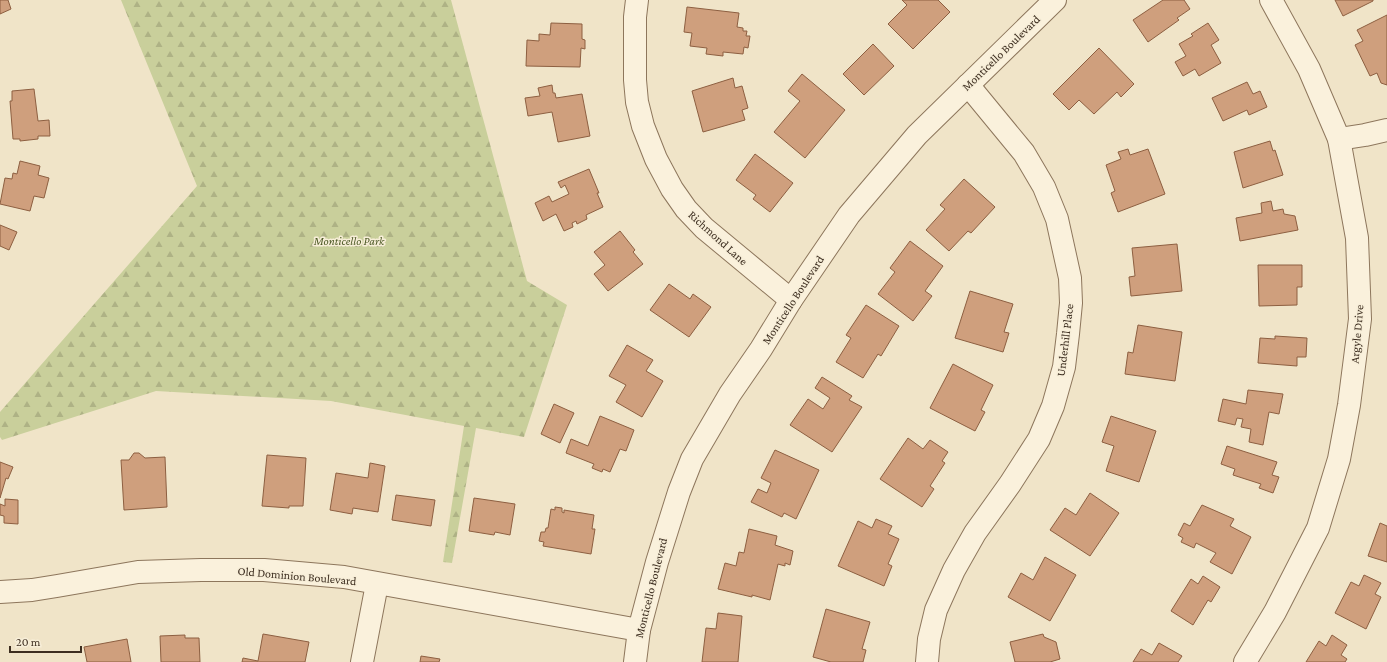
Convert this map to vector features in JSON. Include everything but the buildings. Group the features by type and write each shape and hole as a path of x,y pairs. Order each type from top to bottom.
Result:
{"street":[{"name":"Richmond Lane","path":"637,0 635,17 635,80 637,102 643,126 656,159 672,189 686,209 704,228 791,300"},
{"name":"Monticello Boulevard","path":"634,662 639,630 667,526 692,459 730,394 761,349 791,300 849,215 917,135 1055,0"},
{"name":"Argyle Drive","path":"1245,662 1275,612 1318,528 1339,459 1349,405 1360,320 1357,238 1339,139 1308,69 1271,0"},
{"name":"Underhill Place","path":"926,662 929,639 936,610 954,570 975,533 1010,484 1039,439 1053,406 1064,367 1071,303 1070,278 1057,218 1047,194 1024,153 968,85"},
{"path":"1339,139 1387,130"},
{"name":"Old Dominion Boulevard","path":"1,594 138,572 264,570 344,578 639,630"},
{"path":"362,662 377,584"}],"green space":[{"name":"Monticello Park","path":"121,0 451,0 527,281 567,305 524,437 476,428 452,563 443,562 464,426 331,401 156,391 2,440 0,437 0,412 197,186"}]}
